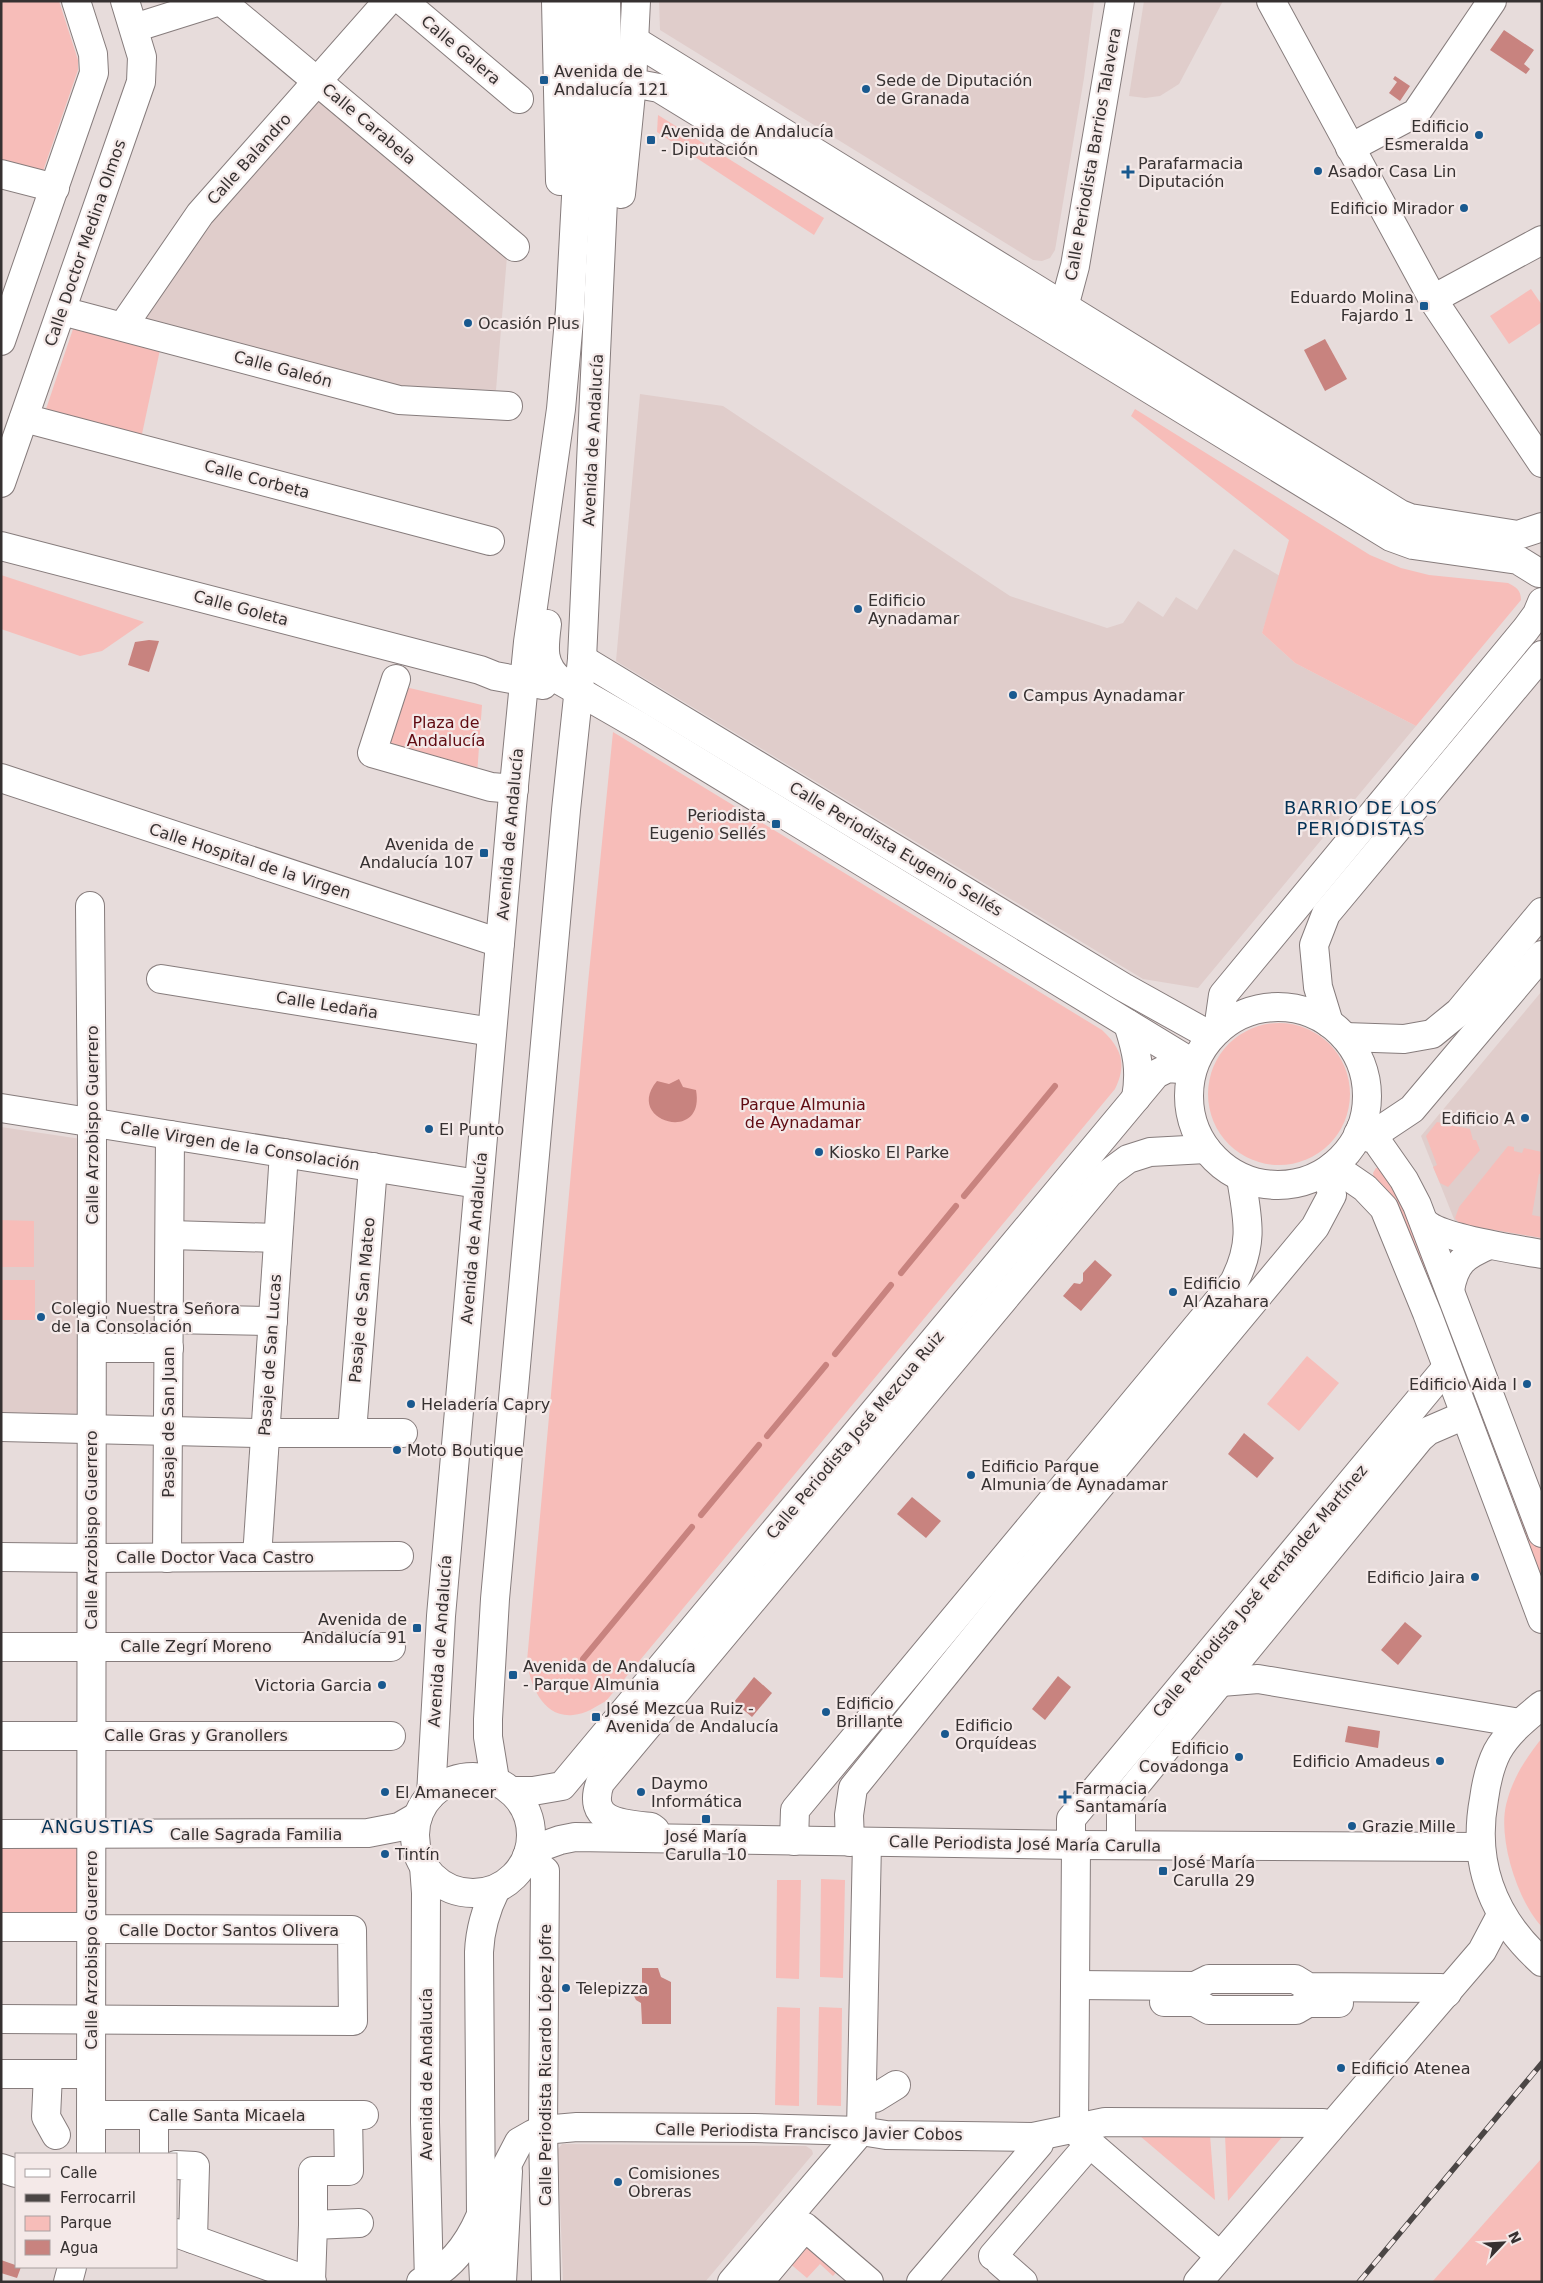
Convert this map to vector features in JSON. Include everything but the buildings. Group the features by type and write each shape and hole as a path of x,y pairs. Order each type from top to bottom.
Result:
{"street":[{"path":"1,341 9,295 54,188 94,73 93,54 76,1"},
{"name":"Calle Doctor Medina Olmos","path":"1,483 141,82 142,57 125,1"},
{"name":"Calle Carabela","path":"134,28 221,1 515,247"},
{"name":"Calle Balandro","path":"122,326 200,214 319,82 388,1"},
{"name":"Calle Galera","path":"403,1 519,100"},
{"name":"Avenida de Andalucía","path":"556,1 560,182 573,262"},
{"name":"Avenida de Andalucía","path":"424,1805 478,1184 528,642 561,409 573,262 582,85 581,1"},
{"name":"Avenida de Andalucía","path":"511,1794 488,1737 488,1719 496,1599 566,810 582,659 608,91 606,1"},
{"name":"Avenida de Andalucía","path":"602,248 621,194 632,83 636,1"},
{"name":"Calle Periodista Barrios Talavera","path":"1058,318 1075,266 1120,1"},
{"path":"1271,1 1433,299 1542,463"},
{"path":"1350,148 1416,113 1492,1"},
{"path":"635,41 1390,537 1413,545 1518,560 1540,577"},
{"path":"632,83 659,88 1400,514 1410,518 1518,535 1542,527"},
{"path":"1,174 54,188"},
{"path":"1433,299 1542,240"},
{"name":"Calle Galeón","path":"62,311 399,400 508,406"},
{"name":"Calle Corbeta","path":"24,418 490,541"},
{"name":"Avenida de Andalucía","path":"543,531 552,585 545,643 546,664 553,675 579,692"},
{"path":"1540,577 1537,549 1542,532"},
{"name":"Calle Goleta","path":"1,546 480,670 495,676 525,682"},
{"path":"1215,1033 1223,995 1526,629 1537,614 1542,602"},
{"name":"Calle Goleta","path":"480,670 495,669 516,658 528,642"},
{"path":"1542,655 1326,914 1314,945 1318,987 1337,1030 1357,1055 1365,1081 1367,1099 1360,1131 1347,1151 1330,1168 1307,1180 1282,1185 1262,1184 1242,1178 1227,1170 1206,1148 1192,1121 1188,1094 1193,1067 1215,1033 1237,1016 1268,1008 1284,1007 1307,1012 1337,1030 1404,1039 1432,1034 1459,1012 1542,912"},
{"name":"Calle Periodista Eugenio Sellés","path":"582,659 1123,987 1215,1033"},
{"path":"396,679 372,753 491,787 514,788"},
{"path":"525,682 579,692"},
{"name":"Calle Periodista Eugenio Sellés","path":"579,692 641,727 1128,1024 1193,1067"},
{"name":"Calle Hospital de la Virgen","path":"1,778 500,943"},
{"name":"Calle Arzobispo Guerrero","path":"90,906 92,1123 91,2153"},
{"path":"1360,1131 1382,1129 1416,1106 1542,956"},
{"name":"Calle Ledaña","path":"161,979 492,1032"},
{"path":"1128,1024 1136,1049 1140,1077 1136,1098"},
{"name":"Calle Periodista José Mezcua Ruiz","path":"511,1794 562,1786 1156,1074 1168,1068 1193,1067"},
{"name":"Calle Virgen de la Consolación","path":"1,1108 478,1184"},
{"path":"1360,1131 1374,1138 1383,1150 1409,1189 1425,1223 1542,1533"},
{"name":"Pasaje de San Juan","path":"167,1558 170,1135"},
{"name":"Calle Periodista José Mezcua Ruiz","path":"666,1838 651,1827 618,1824 609,1820 602,1813 597,1803 596,1794 600,1783 1109,1173 1128,1159 1150,1152 1206,1148"},
{"name":"Pasaje de San Lucas","path":"257,1557 284,1153"},
{"name":"Pasaje de San Mateo","path":"352,1432 373,1167"},
{"path":"1330,1168 1365,1188 1384,1208 1447,1367 1542,1619"},
{"path":"732,2282 861,2131 859,1842 849,1815 853,1788 1315,1227 1332,1196 1330,1168"},
{"path":"794,1841 795,1810 1234,1282 1244,1263 1248,1246 1248,1218 1242,1178"},
{"path":"1425,1223 1436,1230 1489,1245 1542,1254"},
{"path":"170,1235 278,1238"},
{"path":"1450,1290 1454,1272 1464,1258 1489,1245"},
{"path":"169,1319 273,1321"},
{"path":"92,1348 169,1348"},
{"name":"Calle Periodista José Fernández Martínez","path":"1077,2142 1073,1845 1071,1819 1447,1367"},
{"name":"Calle Periodista José Fernández Martínez","path":"1121,1846 1121,1804 1420,1438 1428,1431 1465,1415"},
{"path":"1,1427 168,1432 403,1433"},
{"name":"Calle Doctor Vaca Castro","path":"1,1557 400,1556"},
{"name":"Calle Zegrí Moreno","path":"1,1647 391,1647"},
{"path":"1244,1654 1258,1679"},
{"path":"1221,1682 1258,1679 1520,1723"},
{"path":"1542,1705 1520,1723 1498,1751 1486,1786 1482,1808 1480,1847 1484,1872 1501,1915 1523,1945 1542,1962"},
{"name":"Calle Gras y Granollers","path":"1,1736 392,1736"},
{"path":"511,1794 532,1834 528,1854 517,1873 496,1889 477,1893 450,1889 436,1880 424,1866 415,1834 424,1805 447,1782 464,1777 478,1776 511,1794 571,1838"},
{"name":"Calle Sagrada Familia","path":"1,1834 368,1833 399,1827 424,1805"},
{"name":"Calle Periodista José María Carulla","path":"528,1854 571,1838 1121,1846 1480,1847"},
{"name":"Calle Periodista Ricardo López Jofre","path":"528,1854 545,1871 543,2130 546,2282"},
{"name":"Avenida de Andalucía","path":"424,1866 426,1893 426,2281"},
{"path":"484,2282 481,2215 479,1952 482,1924 487,1907 496,1889"},
{"path":"1198,2282 1482,1950 1501,1915"},
{"name":"Calle Doctor Santos Olivera","path":"1,1927 352,1930 353,2021 91,2020"},
{"path":"1075,1993 1195,1986 1209,1979 1295,1979 1308,1987 1441,1988 1439,2001"},
{"path":"1,2019 91,2020"},
{"path":"1,2074 91,2074"},
{"path":"48,2074 46,2118 56,2135"},
{"path":"862,2098 875,2098 896,2085"},
{"name":"Calle Santa Micaela","path":"91,2115 356,2115 349,2170 313,2171 313,2225"},
{"path":"154,2115 154,2153"},
{"name":"Calle Periodista Francisco Javier Cobos","path":"543,2130 587,2127 861,2131 886,2135 1041,2136 1077,2142 1105,2122 1323,2123 1329,2129"},
{"path":"426,2281 452,2262 471,2237 519,2142 543,2130"},
{"path":"921,2282 1038,2144 1041,2136"},
{"path":"1008,2271 1077,2142 1220,2256"},
{"path":"502,2282 510,2159"},
{"path":"178,2165 195,2166 185,2236 302,2280 313,2225 359,2223"},
{"path":"1,2168 15,2173"},
{"path":"759,2282 805,2227 869,2282"},
{"path":"68,2282 72,2268"}],"shaded area":[{"path":"659,1 1094,1 1084,78 1055,250 1050,258 1042,261 1033,260 660,30"},
{"path":"1144,1 1223,1 1179,84 1160,96 1145,98 1129,96"},
{"path":"317,98 507,256 496,390 393,386 138,317 203,227"},
{"name":"Campus Aynadamar","path":"640,394 723,406 1010,596 1107,628 1123,623 1138,601 1163,617 1176,597 1197,610 1234,549 1280,576 1262,633 1295,663 1416,726 1198,988 1143,979 616,661"},
{"path":"1542,991 1542,1238 1456,1224 1421,1136"},
{"name":"Colegio Nuestra Señora de la Consolación","path":"1,1127 81,1139 81,1417 1,1414"},
{"path":"562,2144 806,2146 812,2150 813,2154 705,2282 563,2282 558,2149"}],"green space":[{"path":"1,1 59,1 78,60 78,70 42,174 1,164"},
{"path":"658,115 824,218 814,235 657,132"},
{"path":"1531,289 1542,305 1542,322 1509,344 1490,316"},
{"path":"74,326 161,345 142,434 45,412"},
{"path":"1135,409 1370,555 1401,568 1429,575 1508,583 1517,589 1521,600 1416,726 1295,663 1262,633 1289,540 1131,416"},
{"path":"1,575 144,622 102,651 80,656 1,629"},
{"name":"Plaza de Andalucía","path":"401,686 482,705 477,775 380,747"},
{"name":"Parque Almunia de Aynadamar","path":"613,732 1102,1030 1118,1050 1121,1072 1115,1089 606,1701 582,1713 563,1715 546,1706 540,1698 531,1680 527,1661 588,983"},
{"path":"1279,1023 1293,1024 1306,1028 1319,1035 1329,1044 1338,1054 1345,1067 1349,1080 1349,1108 1345,1121 1338,1134 1329,1144 1319,1153 1306,1160 1293,1164 1279,1165 1265,1164 1252,1160 1239,1153 1229,1144 1220,1134 1213,1121 1209,1108 1208,1094 1209,1080 1213,1067 1220,1054 1229,1044 1239,1035 1252,1028 1265,1024"},
{"path":"1437,1122 1470,1129 1473,1140 1476,1140 1480,1150 1448,1187 1440,1183 1433,1167 1437,1165 1426,1136"},
{"path":"1508,1146 1514,1147 1514,1151 1522,1153 1524,1148 1542,1152 1542,1174 1539,1174 1532,1215 1542,1217 1542,1238 1465,1225 1459,1223 1455,1218 1459,1207"},
{"path":"1382,1167 1389,1171 1445,1298 1432,1303 1375,1182 1373,1173 1376,1168"},
{"path":"1,1220 34,1221 34,1267 1,1267"},
{"path":"1,1280 35,1280 35,1320 1,1320"},
{"path":"1451,1312 1542,1551 1542,1594 1437,1317"},
{"path":"1307,1356 1339,1383 1299,1431 1267,1404"},
{"path":"1542,1738 1542,1927 1525,1902 1512,1870 1504,1819 1506,1805 1516,1778 1525,1761"},
{"path":"1,1848 78,1848 78,1919 1,1919"},
{"path":"821,1879 845,1880 843,1978 820,1977"},
{"path":"777,1880 801,1880 799,1979 776,1978"},
{"path":"777,2007 800,2008 799,2106 775,2105"},
{"path":"819,2007 842,2008 841,2106 817,2105"},
{"path":"1210,2135 1215,2200 1140,2136"},
{"path":"1225,2135 1283,2136 1228,2201"},
{"path":"1542,2158 1542,2282 1432,2282"},
{"path":"805,2227 845,2262 833,2276 820,2264 807,2278 781,2256"}],"water":[{"path":"1504,30 1534,50 1524,64 1530,69 1526,74 1490,50"},
{"path":"1395,76 1410,86 1400,101 1389,93 1397,82 1393,79"},
{"path":"1325,339 1347,379 1325,391 1304,350"},
{"path":"159,641 149,672 128,665 135,642"},
{"path":"679,1079 683,1087 696,1090 696,1107 689,1117 679,1122 668,1121 657,1116 650,1107 649,1095 657,1081 669,1084"},
{"path":"1095,1260 1112,1275 1081,1311 1063,1296 1074,1283 1080,1284 1083,1281 1083,1273"},
{"path":"1244,1433 1274,1458 1257,1478 1228,1454"},
{"path":"912,1497 941,1521 926,1538 897,1514"},
{"path":"1405,1622 1422,1636 1398,1665 1381,1650"},
{"path":"1058,1676 1071,1687 1045,1720 1032,1709"},
{"path":"754,1677 772,1693 752,1717 734,1702"},
{"path":"1348,1726 1380,1731 1378,1748 1345,1742"},
{"path":"642,1968 658,1968 661,1977 671,1982 671,2024 642,2024 641,2003 634,1996 636,1991 642,1988"},
{"path":"1,2260 15,2265 15,2268 21,2268 17,2278 1,2273"}],"waterway":[{"path":"964,1196 1055,1086"},
{"path":"901,1273 956,1206"},
{"path":"835,1354 891,1285"},
{"path":"767,1436 826,1365"},
{"path":"701,1515 759,1445"},
{"path":"583,1659 692,1527"}],"railway":[{"path":"1359,2282 1542,2063"}],"place":[{"name":"Avenida de Andalucía 121","path":"544,80"},
{"name":"Sede de Diputación de Granada","path":"866,89"},
{"name":"Edificio Esmeralda","path":"1479,135"},
{"name":"Avenida de Andalucía - Diputación","path":"651,140"},
{"name":"Asador Casa Lin","path":"1318,171"},
{"name":"Parafarmacia Diputación","path":"1128,172"},
{"name":"Edificio Mirador","path":"1464,208"},
{"name":"Eduardo Molina Fajardo 1","path":"1424,306"},
{"name":"Ocasión Plus","path":"468,323"},
{"name":"Edificio Aynadamar","path":"858,609"},
{"name":"Campus Aynadamar","path":"1013,695"},
{"name":"Periodista Eugenio Sellés","path":"776,824"},
{"name":"Avenida de Andalucía 107","path":"484,853"},
{"name":"Edificio A","path":"1525,1118"},
{"name":"El Punto","path":"429,1129"},
{"name":"Kiosko El Parke","path":"819,1152"},
{"name":"Edificio Al Azahara","path":"1173,1292"},
{"name":"Colegio Nuestra Señora de la Consolación","path":"41,1317"},
{"name":"Edificio Aida I","path":"1527,1384"},
{"name":"Heladería Capry","path":"411,1404"},
{"name":"Moto Boutique","path":"397,1450"},
{"name":"Edificio Parque Almunia de Aynadamar","path":"971,1475"},
{"name":"Edificio Jaira","path":"1475,1577"},
{"name":"Avenida de Andalucía 91","path":"417,1628"},
{"name":"Avenida de Andalucía - Parque Almunia","path":"513,1675"},
{"name":"Victoria Garcia","path":"382,1685"},
{"name":"Edificio Brillante","path":"826,1712"},
{"name":"José Mezcua Ruiz - Avenida de Andalucía","path":"596,1717"},
{"name":"Edificio Orquídeas","path":"945,1734"},
{"name":"Edificio Covadonga","path":"1239,1757"},
{"name":"Edificio Amadeus","path":"1440,1761"},
{"name":"El Amanecer","path":"385,1792"},
{"name":"Daymo Informática","path":"641,1792"},
{"name":"Farmacia Santamaría","path":"1065,1797"},
{"name":"José María Carulla 10","path":"706,1819"},
{"name":"Grazie Mille","path":"1352,1826"},
{"name":"Tintín","path":"385,1854"},
{"name":"José María Carulla 29","path":"1163,1871"},
{"name":"Telepizza","path":"566,1988"},
{"name":"Edificio Atenea","path":"1341,2068"},
{"name":"Comisiones Obreras","path":"618,2182"}],"district":[{"name":"BARRIO DE LOS PERIODISTAS","path":"1361,818"},
{"name":"ANGUSTIAS","path":"98,1826"}]}
